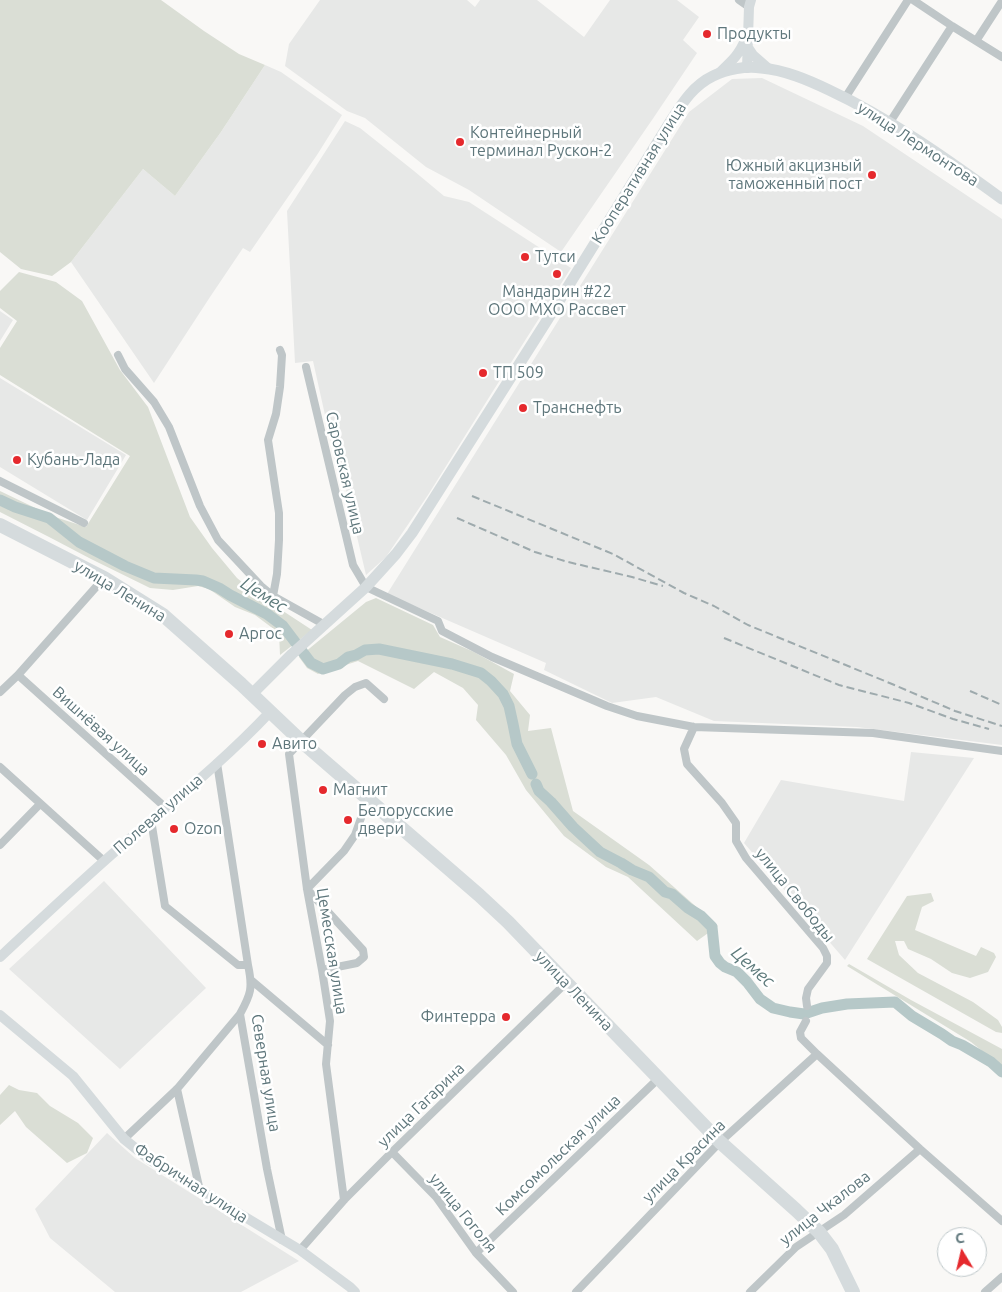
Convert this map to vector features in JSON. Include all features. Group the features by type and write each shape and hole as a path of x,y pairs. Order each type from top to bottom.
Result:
{"highway":[{"name":"улица Ленина","path":"0,525 104,578 163,615 252,694 301,742 479,895 508,922 720,1142 818,1232 832,1249 853,1292"}],"main road":[{"name":"улица Лермонтова","path":"747,68 769,69 792,75 845,98 890,122 1002,199"},
{"name":"Кооперативная улица","path":"252,694 396,554 412,533 685,100 705,80 719,73 747,68"}],"street":[{"path":"739,0 750,4 747,68"},
{"path":"845,98 908,0"},
{"path":"913,0 1002,57"},
{"path":"976,41 1002,0"},
{"path":"890,122 952,26"},
{"path":"747,40 753,55 769,69"},
{"path":"719,73 734,59 747,40"},
{"path":"273,596 277,574 279,540 278,513 268,440 276,414 280,387 282,355 280,350"},
{"path":"118,355 125,369 154,402 168,427 200,506 218,540 261,586 273,596 325,625"},
{"name":"Саровская улица","path":"306,367 352,565 365,585"},
{"path":"0,481 84,523"},
{"path":"0,692 18,675 104,578"},
{"path":"365,585 438,621 442,631 492,657 607,706 637,716 694,727 873,733 1002,751"},
{"name":"Вишнёвая улица","path":"18,675 166,808"},
{"path":"301,742 344,695 355,687 366,684 384,699"},
{"name":"Полевая улица","path":"0,767 104,861 256,728 270,712"},
{"name":"улица Свободы","path":"694,727 684,750 687,764 722,803 736,823 736,840 746,858 823,948 827,956 827,963 808,989 807,1006"},
{"name":"Цемесская улица","path":"301,742 289,754 307,889 330,1021 326,1064 344,1200"},
{"name":"Северная улица","path":"217,763 251,980 249,996 240,1014 267,1168 282,1240"},
{"path":"0,845 40,804"},
{"path":"322,970 357,963 364,957 363,950 307,889 344,851 355,835 361,818"},
{"path":"152,820 166,906 238,965 248,965"},
{"path":"1,955 104,861"},
{"path":"251,980 328,1045"},
{"name":"улица Гагарина","path":"300,1250 344,1200 566,983"},
{"path":"124,1139 177,1089 240,1014"},
{"name":"Фабричная улица","path":"0,1015 73,1076 124,1139 150,1160 300,1250 354,1292"},
{"path":"806,1021 800,1032 801,1038 920,1149 1002,1221"},
{"name":"улица Красина","path":"576,1292 720,1142 817,1054"},
{"name":"Комсомольская улица","path":"476,1253 659,1078"},
{"path":"177,1089 200,1190"},
{"name":"улица Чкалова","path":"750,1292 796,1247 844,1215 920,1149"},
{"name":"улица Гоголя","path":"392,1152 436,1197 476,1253 513,1292"},
{"path":"985,1292 1002,1277"}],"shaded area":[{"path":"0,0 161,0 239,54 265,65 221,132 175,196 143,169 71,262 52,276 21,269 0,252"},
{"path":"320,0 467,0 475,7 480,0 537,0 584,37 610,0 677,0 699,17 683,40 697,53 561,252 469,190 426,167 365,118 347,111 285,66 289,44"},
{"path":"265,65 281,72 342,115 317,155 250,252 243,248 154,383 71,262 143,169 175,196 221,132"},
{"path":"762,78 863,126 1002,219 1002,745 857,727 714,721 656,697 612,703 544,670 546,663 387,594 689,112 732,79"},
{"path":"345,121 360,128 444,196 469,202 571,268 428,495 386,557 366,575 343,477 337,469 313,361 295,363 287,211"},
{"path":"19,272 56,282 82,301 120,370 148,407 190,517 237,578 254,592 312,630 280,655 279,633 255,615 235,607 209,589 198,586 173,590 150,588 0,512 0,491 52,516 86,527 130,456 0,375 0,348 17,321 0,308 0,291"},
{"path":"0,311 13,320 0,341"},
{"path":"0,378 126,455 87,520 0,467"},
{"path":"376,598 433,625 440,637 474,652 514,674 510,691 530,715 528,731 551,728 573,811 649,865 718,926 697,941 628,877 606,867 564,836 526,790 506,755 476,720 478,705 463,688 434,672 414,689 358,661 318,674 307,668 299,657 366,602"},
{"path":"911,752 974,758 845,960 744,843 781,780 904,801"},
{"path":"104,881 206,988 120,1069 9,969"},
{"path":"931,893 934,901 922,907 915,930 976,956 981,947 994,953 996,957 988,972 970,978 952,973 931,959 908,949 904,941 895,941 899,955 918,973 973,1002 998,1020 1002,1027 1002,1033 996,1032 867,959 907,896"},
{"path":"849,964 1002,1049 1002,1067 971,1042 847,966"},
{"path":"9,1085 19,1090 37,1093 50,1106 78,1123 93,1138 87,1153 67,1163 26,1127 15,1111 0,1125 0,1095"},
{"path":"107,1133 135,1158 299,1261 241,1292 115,1292 50,1238 35,1209"}],"waterway":[{"name":"Цемес","path":"0,500 49,518 79,542 125,566 154,578 203,581 219,588 267,614 283,626 311,663 323,669 339,664 348,657 365,650 379,649 452,664 481,673 503,694 509,706 517,744 532,774"},
{"name":"Цемес","path":"536,784 539,791 600,852 649,877 665,892 672,894 701,916 712,927 715,956 720,963 737,972 760,999 773,1008 804,1014 822,1008 847,1004 895,1002 912,1016 991,1062 1002,1072"}],"railway":[{"path":"472,496 613,554 748,625 955,711 1002,726"},
{"path":"457,518 535,552 663,586"},
{"path":"724,638 839,685 909,703 953,719 989,729"},
{"path":"970,691 1002,705"}],"place":[{"name":"Продукты","path":"707,34"},
{"name":"Контейнерный терминал Рускон-2","path":"460,142"},
{"name":"Южный акцизный таможенный пост","path":"872,175"},
{"name":"Тутси","path":"525,257"},
{"name":"Мандарин #22 ООО МХО Рассвет","path":"557,274"},
{"name":"ТП 509","path":"483,373"},
{"name":"Транснефть","path":"523,408"},
{"name":"Кубань-Лада","path":"17,460"},
{"name":"Аргос","path":"229,634"},
{"name":"Авито","path":"262,744"},
{"name":"Магнит","path":"323,790"},
{"name":"Белорусские двери","path":"348,820"},
{"name":"Ozon","path":"174,829"},
{"name":"Финтерра","path":"506,1017"}]}
